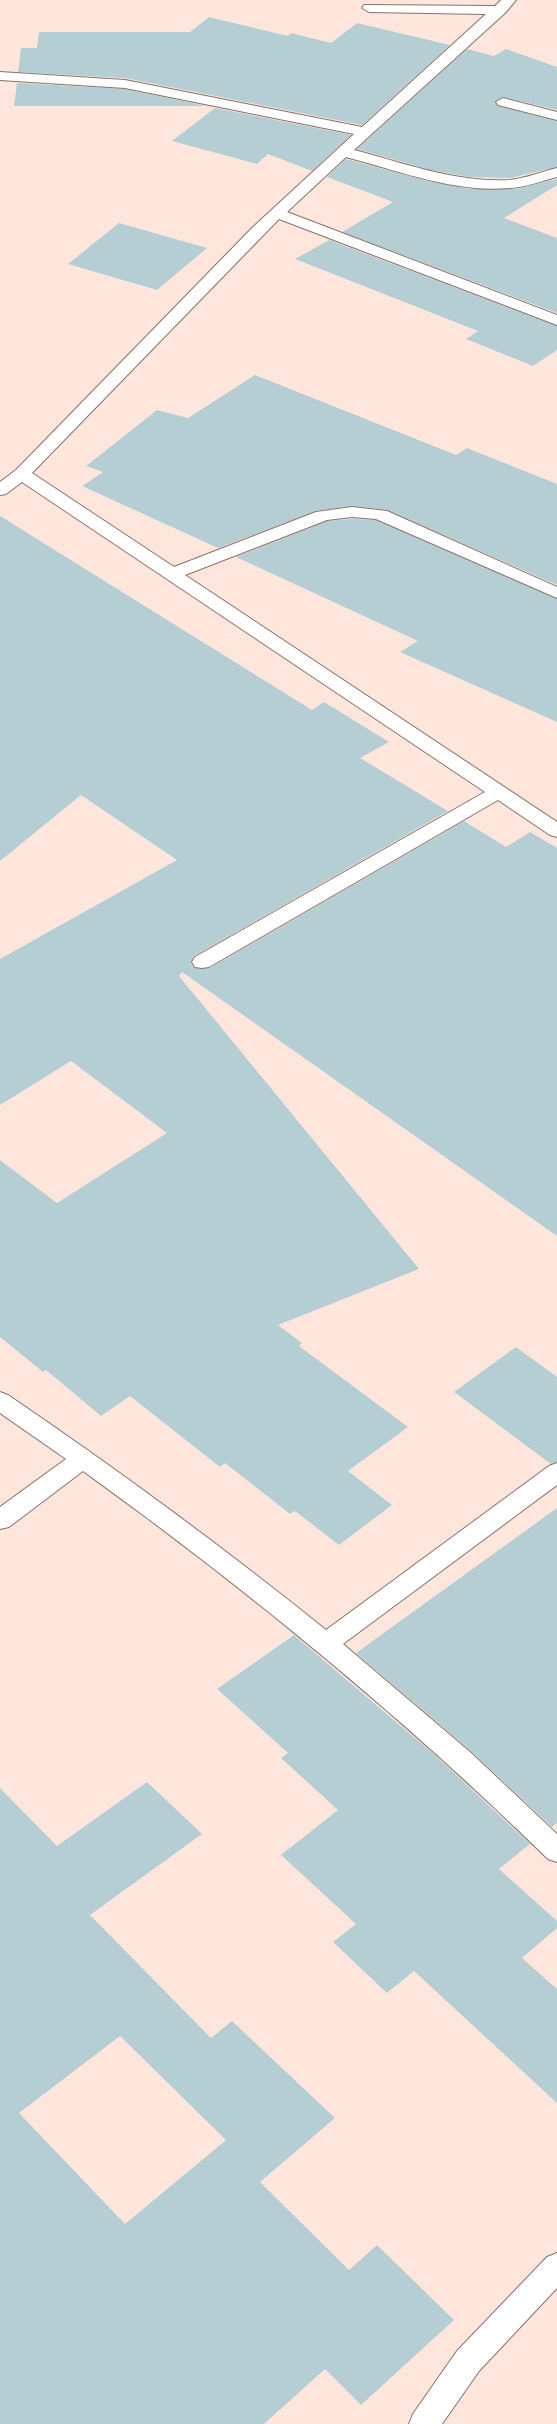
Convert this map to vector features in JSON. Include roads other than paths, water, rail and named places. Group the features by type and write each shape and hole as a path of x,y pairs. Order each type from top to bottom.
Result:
{"street":[{"path":"369,8 504,5"},
{"path":"0,490 22,474 277,213 504,5"},
{"path":"0,76 125,84 366,132"},
{"path":"503,102 557,116"},
{"path":"344,152 464,182 508,184 532,181 557,172"},
{"path":"277,213 557,320"},
{"path":"22,474 557,831"},
{"path":"172,574 322,516 342,511 361,510 381,515 557,593"},
{"path":"202,962 498,792"},
{"path":"0,1401 84,1458 221,1560 448,1748 557,1851"},
{"path":"0,1520 84,1458"},
{"path":"324,1645 557,1472"},
{"path":"424,2424 468,2361 557,2267"}]}
